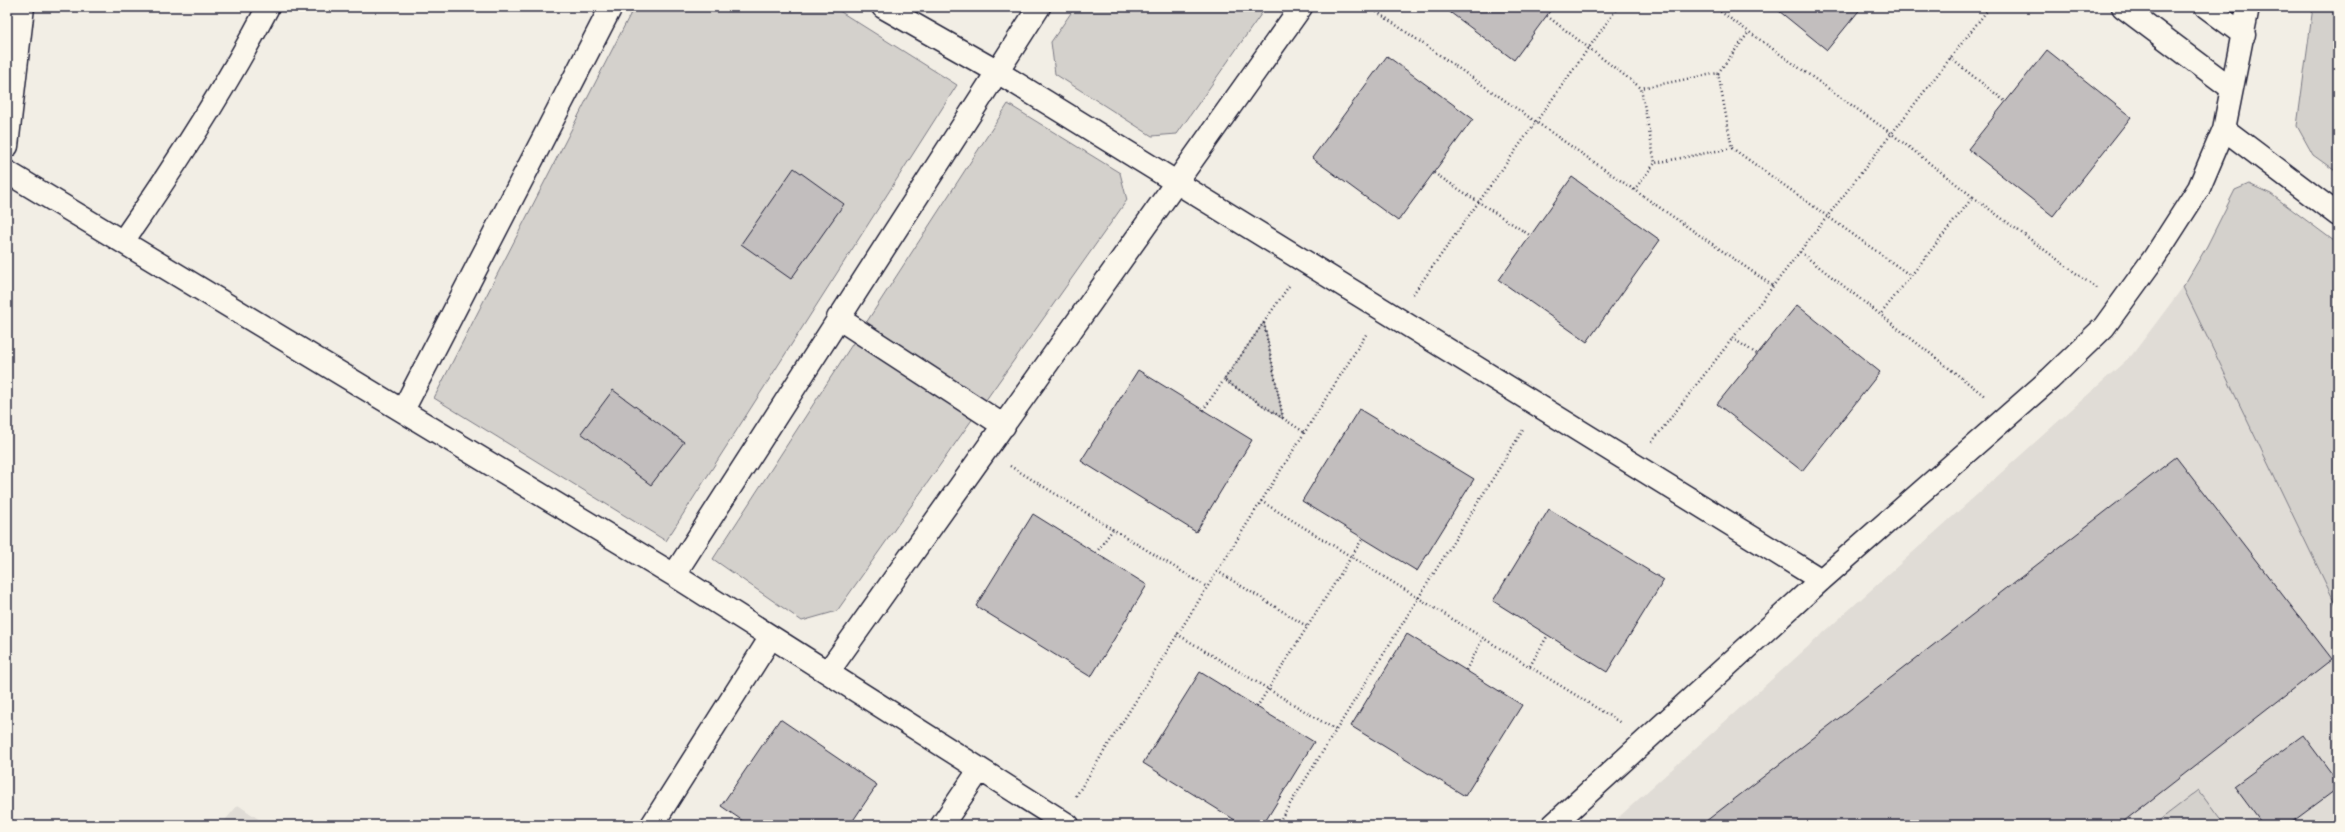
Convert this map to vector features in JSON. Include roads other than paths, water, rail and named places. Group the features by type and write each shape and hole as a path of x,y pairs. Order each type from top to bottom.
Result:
{"street":[{"path":"7,146 11,71 23,7"},
{"path":"123,241 181,157 238,65 268,7"},
{"path":"403,410 612,7"},
{"path":"883,7 996,71 1821,580"},
{"path":"674,575 996,71 1039,7"},
{"path":"828,672 1301,7"},
{"path":"2122,7 2231,88"},
{"path":"2206,7 2244,35"},
{"path":"1553,825 1821,580 2050,379 2104,327 2154,258 2199,188 2224,129 2231,88 2244,35 2248,7"},
{"path":"2224,129 2338,215"},
{"path":"7,172 674,575 980,768 1064,823"},
{"path":"838,318 1004,426"},
{"path":"652,825 771,637"},
{"path":"942,825 980,768"}]}
